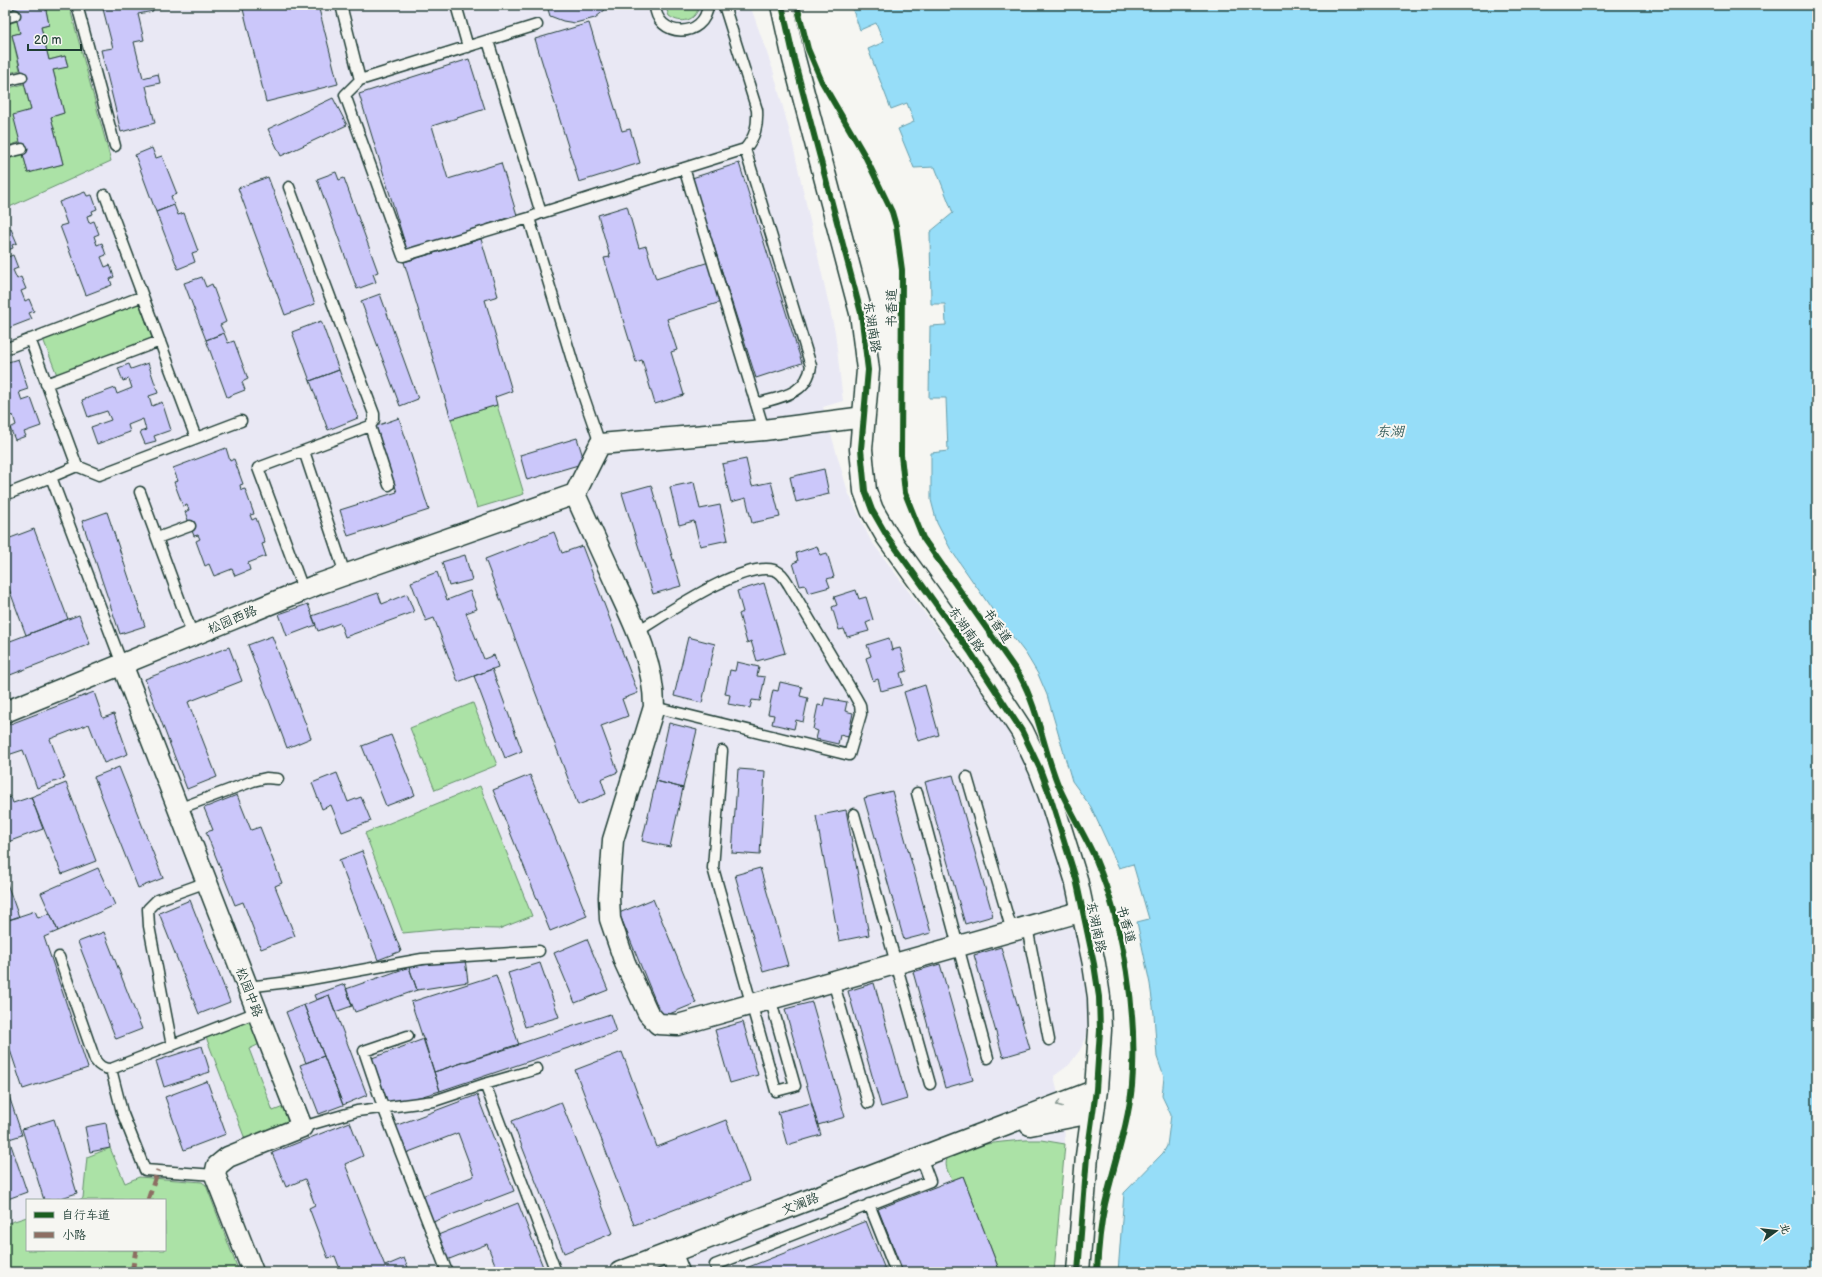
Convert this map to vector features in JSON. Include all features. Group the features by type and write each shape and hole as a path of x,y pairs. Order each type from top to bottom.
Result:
{"street":[{"name":"东湖南路","path":"782,5 794,59 861,313 868,370 861,449 865,490 872,510 887,536 971,653 1022,731 1050,796 1076,879 1099,997 1100,1030 1096,1090 1087,1156 1078,1272"},
{"path":"864,417 764,430 600,444 575,494 638,631 649,665 654,690 654,707 613,840 609,897 610,919 625,963 648,1013 658,1024 678,1025 1083,911"},
{"name":"松园西路","path":"5,712 303,590 575,494"},
{"name":"松园中路","path":"122,664 302,1127"},
{"name":"文澜路","path":"620,1272 1096,1090"},
{"name":"文澜路","path":"981,1134 1092,1113"},
{"path":"253,1272 215,1175 217,1166 228,1157 302,1127"},
{"path":"671,1252 679,1272"}],"lane":[{"path":"77,5 115,146"},
{"path":"341,5 360,80"},
{"path":"456,5 468,47"},
{"path":"655,5 658,16 663,24 671,29 680,31 689,30 697,26 704,19 708,5"},
{"path":"537,25 360,80 345,95 403,256 529,218 746,149 754,136 757,110 724,5"},
{"path":"5,18 16,16"},
{"path":"488,41 541,213"},
{"path":"5,81 22,77"},
{"path":"5,153 22,149"},
{"path":"746,149 811,366 808,380 795,392 756,404"},
{"path":"684,168 764,430"},
{"path":"289,186 374,414 374,420 370,426 258,468 303,590"},
{"path":"105,196 196,438"},
{"path":"529,218 579,383 600,444"},
{"path":"5,349 143,296"},
{"path":"30,339 77,466"},
{"path":"46,384 160,341"},
{"path":"5,495 77,466 99,475 241,421"},
{"path":"370,426 389,485"},
{"path":"304,451 345,574"},
{"path":"51,477 122,664"},
{"path":"140,492 193,636"},
{"path":"157,538 190,526"},
{"path":"638,631 705,590 729,578 766,569 775,570 782,574 789,585 855,696 860,705 861,714 849,755 654,707"},
{"path":"722,751 713,868 776,1091 795,1086 770,998"},
{"path":"967,777 1019,929 1050,1040"},
{"path":"178,809 253,781 266,778 278,779"},
{"path":"917,793 988,1058"},
{"path":"854,814 930,1084"},
{"path":"172,1046 149,926 148,909 157,900 207,882"},
{"path":"247,987 306,980 422,959 539,951"},
{"path":"59,957 95,1060 100,1067 111,1069 257,1012"},
{"path":"833,981 868,1103"},
{"path":"408,1036 364,1051 383,1107 447,1272"},
{"path":"111,1069 122,1112 145,1170 215,1175"},
{"path":"302,1127 349,1112 434,1101 537,1069"},
{"path":"485,1084 556,1272"},
{"path":"718,1272 715,1265 930,1181 921,1157"},
{"path":"870,1204 896,1272"}],"shaded area":[{"path":"5,5 750,5 773,70 792,141 835,332 843,401 823,407 848,492 870,539 960,661 1020,751 1039,800 1064,880 1088,994 1089,1023 1086,1038 1080,1050 1069,1065 1054,1076 1064,1118 1065,1144 1054,1272 5,1272"}],"green space":[{"path":"45,5 69,5 111,161 5,209 5,160 23,154 28,173 63,164 51,117 64,113 53,70 68,66 65,56 49,60 41,27 49,25"},
{"path":"665,5 699,5 698,10 692,18 683,21 669,16"},
{"path":"17,21 20,33 12,35 20,70 5,74 5,25"},
{"path":"24,84 31,110 20,142 5,147 5,89"},
{"path":"139,303 152,338 57,375 43,339"},
{"path":"497,405 524,494 477,508 451,419"},
{"path":"473,703 497,765 435,790 410,728"},
{"path":"480,786 532,916 499,929 455,928 403,933 365,833"},
{"path":"252,1019 262,1043 249,1049 273,1111 286,1106 292,1121 245,1139 206,1037"},
{"path":"1041,1140 1065,1144 1054,1272 1000,1272 963,1176 952,1180 946,1167 947,1159 951,1154 959,1150 1008,1141"},
{"path":"110,1148 125,1183 139,1177 202,1182 206,1185 239,1272 5,1272 5,1224 26,1217 26,1251 166,1251 166,1199 81,1199 83,1198 87,1157"}],"water":[{"name":"东湖","path":"851,5 1817,5 1817,1272 1118,1272 1124,1193 1163,1153 1167,1146 1171,1115 1162,1096 1164,1077 1157,1057 1150,984 1137,922 1149,919 1133,864 1119,868 1091,807 1072,781 1047,695 1038,674 1026,654 996,615 951,550 937,523 931,500 931,453 948,451 946,398 929,398 930,326 946,325 945,304 931,304 930,232 953,213 935,167 914,168 898,129 914,122 907,103 891,109 868,49 884,42 876,23 860,30"}],"building":[{"path":"13,5 45,5 49,25 41,27 49,60 65,56 68,67 53,70 64,113 51,117 63,164 28,173 13,115 31,110 12,35 20,33"},
{"path":"102,5 152,5 153,11 138,14 144,40 134,42 143,78 158,74 160,83 146,86 155,123 121,132 101,50 113,48"},
{"path":"242,5 318,5 338,84 266,102"},
{"path":"536,5 611,5 595,18 575,23 563,21 550,16 547,6"},
{"path":"589,23 622,131 630,129 640,163 579,182 535,39"},
{"path":"469,59 485,109 432,126 448,179 501,163 517,215 407,250 359,94"},
{"path":"333,98 347,125 281,156 268,129"},
{"path":"152,148 156,158 162,156 177,194 171,196 174,205 156,212 135,155"},
{"path":"739,163 802,363 756,378 692,178"},
{"path":"336,172 339,180 344,178 378,272 373,274 376,282 357,289 317,179"},
{"path":"268,177 315,304 285,315 238,188"},
{"path":"85,192 87,196 92,195 97,209 92,211 93,214 87,216 89,223 94,221 99,234 94,236 97,245 102,243 106,255 101,257 105,267 110,265 114,277 110,279 112,285 86,295 60,226 67,224 59,202"},
{"path":"174,205 178,215 184,213 198,251 192,253 195,262 178,269 156,212"},
{"path":"627,206 639,248 646,246 656,279 709,262 721,302 667,319 677,350 671,352 684,395 655,404 642,360 636,362 604,258 610,257 598,215"},
{"path":"5,226 6,230 11,229 17,243 12,245 13,248 6,251 8,257 13,255 18,268 13,270 17,279 21,277 26,289 21,291 25,301 29,299 34,311 29,313 32,319 6,329"},
{"path":"481,239 498,296 485,300 512,391 495,397 497,405 451,419 404,262"},
{"path":"202,277 206,287 212,284 226,322 220,325 224,333 206,340 184,283"},
{"path":"380,294 418,399 400,406 361,301"},
{"path":"321,321 339,370 310,381 292,332"},
{"path":"224,333 228,343 234,341 248,379 242,382 245,390 227,397 206,340"},
{"path":"18,359 28,389 19,392 22,401 31,398 41,426 24,432 26,436 15,440 10,428 16,425 13,415 5,418 5,363"},
{"path":"148,363 158,393 149,396 152,406 162,402 171,430 154,436 156,441 145,444 140,432 146,430 143,419 128,425 130,432 97,444 91,427 111,420 107,411 88,417 82,400 115,388 117,394 132,388 129,379 123,381 118,368 129,364 131,369"},
{"path":"339,370 358,418 328,430 310,381"},
{"path":"399,418 429,510 348,536 340,510 397,492 376,426"},
{"path":"577,438 585,463 527,480 520,455"},
{"path":"226,448 230,461 234,459 243,484 240,485 241,490 245,489 254,514 250,515 252,520 256,518 265,543 262,544 266,556 248,563 250,570 235,576 232,569 214,576 209,564 205,566 196,541 200,539 198,535 194,536 185,512 189,510 187,505 183,506 174,482 178,481 173,468"},
{"path":"746,459 752,486 771,482 780,517 752,523 746,498 731,502 722,464"},
{"path":"824,469 829,494 796,502 790,477"},
{"path":"694,482 700,509 720,505 728,540 700,546 694,521 679,525 670,487"},
{"path":"651,485 681,586 653,594 622,493"},
{"path":"107,512 145,626 120,634 82,521"},
{"path":"34,529 68,619 26,635 5,578 5,540"},
{"path":"554,532 562,553 582,546 638,693 622,699 628,716 601,726 618,772 601,779 606,794 578,805 485,559"},
{"path":"817,546 820,555 827,553 834,577 827,579 830,587 808,593 805,585 800,586 793,563 798,561 796,553"},
{"path":"465,555 472,580 449,586 442,562"},
{"path":"437,572 447,600 470,591 477,609 466,613 484,659 494,655 498,667 458,682 434,618 426,621 411,582"},
{"path":"764,583 785,653 757,661 751,641 747,643 739,614 743,612 737,591"},
{"path":"856,590 859,599 866,597 873,620 866,623 869,631 847,637 844,629 839,630 832,607 837,605 834,597"},
{"path":"378,593 382,604 407,594 414,612 345,637 340,623 318,631 312,616"},
{"path":"308,604 316,625 287,636 279,614"},
{"path":"79,615 90,644 5,677 5,643"},
{"path":"5,628 10,641 5,643"},
{"path":"272,636 311,738 287,748 248,645"},
{"path":"688,637 715,644 702,703 674,696"},
{"path":"889,638 892,650 900,648 907,671 900,673 903,685 881,691 878,679 873,681 866,658 871,656 867,645"},
{"path":"229,647 242,681 188,702 217,777 187,789 145,679"},
{"path":"737,662 759,667 757,676 765,677 760,701 752,700 750,708 728,704 730,695 725,694 730,670 735,671"},
{"path":"492,669 522,751 505,758 474,676"},
{"path":"780,682 802,687 800,696 808,698 803,722 796,720 794,729 772,724 774,715 768,714 773,690 778,691"},
{"path":"925,685 939,735 918,741 904,692"},
{"path":"94,692 103,718 114,714 128,754 104,763 89,724 50,739 65,778 37,788 23,750 5,756 5,726"},
{"path":"825,698 847,702 845,711 853,713 848,737 840,735 838,744 816,739 818,731 813,729 818,705 823,706"},
{"path":"669,723 697,730 683,788 656,781"},
{"path":"391,735 415,795 386,806 362,746"},
{"path":"119,767 163,878 138,888 94,777"},
{"path":"738,769 765,771 760,855 732,853"},
{"path":"337,773 348,802 361,797 371,821 342,832 331,805 322,809 312,783"},
{"path":"530,775 587,916 550,931 493,790"},
{"path":"953,775 993,916 965,924 925,782"},
{"path":"656,781 683,788 670,847 642,841"},
{"path":"66,783 96,861 62,874 31,797"},
{"path":"892,791 931,933 904,940 864,798"},
{"path":"237,795 251,830 260,827 282,883 275,886 295,936 261,949 243,902 235,905 206,832 213,830 204,808"},
{"path":"11,797 13,803 31,797 43,829 5,843 5,799"},
{"path":"846,810 869,935 839,941 816,816"},
{"path":"362,851 401,951 378,960 339,860"},
{"path":"98,868 115,905 58,931 41,893"},
{"path":"760,868 788,965 763,972 735,875"},
{"path":"5,878 19,917 5,921"},
{"path":"653,899 696,1003 662,1017 619,913"},
{"path":"190,900 230,1002 199,1014 159,913"},
{"path":"35,911 38,918 50,913 58,931 44,937 88,1068 23,1089 5,1035 5,921"},
{"path":"104,932 142,1029 116,1039 78,942"},
{"path":"587,939 608,990 575,1003 554,953"},
{"path":"1001,947 1030,1049 1003,1057 974,955"},
{"path":"465,959 468,982 417,990 409,967"},
{"path":"540,963 559,1017 525,1027 508,973"},
{"path":"940,964 973,1080 945,1088 913,972"},
{"path":"409,967 417,990 355,1012 346,989"},
{"path":"496,975 519,1045 434,1072 411,1002"},
{"path":"874,983 907,1099 881,1107 848,991"},
{"path":"345,984 352,1006 335,1012 329,995 316,1000 314,995"},
{"path":"329,995 367,1095 343,1105 304,1005"},
{"path":"812,1002 845,1117 818,1125 785,1009"},
{"path":"304,1005 324,1056 306,1063 286,1012"},
{"path":"610,1014 616,1032 440,1091 434,1072"},
{"path":"743,1022 758,1075 730,1083 715,1030"},
{"path":"424,1039 440,1091 416,1098 388,1103 372,1058"},
{"path":"202,1046 210,1072 164,1087 156,1061"},
{"path":"622,1052 657,1147 726,1120 749,1181 634,1225 575,1070"},
{"path":"324,1056 343,1105 319,1114 300,1065"},
{"path":"207,1081 226,1134 184,1150 165,1097"},
{"path":"477,1095 514,1191 433,1222 422,1196 474,1176 458,1133 406,1153 395,1126"},
{"path":"9,1096 22,1135 9,1139 27,1192 5,1200 5,1098"},
{"path":"561,1102 613,1233 564,1253 512,1121"},
{"path":"811,1103 821,1135 787,1145 778,1112"},
{"path":"54,1119 77,1193 58,1199 44,1199 22,1129"},
{"path":"350,1122 363,1156 345,1164 385,1266 404,1258 410,1272 341,1272 335,1256 328,1258 309,1208 315,1205 305,1179 286,1187 272,1153"},
{"path":"106,1123 110,1148 90,1152 85,1127"},
{"path":"963,1176 1000,1272 903,1272 878,1209"},
{"path":"518,1203 545,1272 498,1272 487,1244 447,1260 438,1235"},
{"path":"866,1221 886,1272 736,1272"}],"marked path":[{"path":"148,1199 158,1170"},
{"path":"132,1272 136,1251"}],"cycle path":[{"path":"782,5 794,59 861,313 868,370 861,449 865,491 872,510 887,536 971,653 1022,731 1040,769 1050,796 1076,879 1094,964 1099,997 1100,1030 1096,1090 1087,1156 1078,1272"},
{"name":"书香道","path":"797,5 808,49 822,82 865,156 892,212 896,226 902,270 901,455 905,493 923,538 1020,676 1036,715 1057,782 1096,860 1106,886 1121,942 1131,1000 1133,1029 1132,1086 1124,1130 1103,1213 1097,1272"}]}
